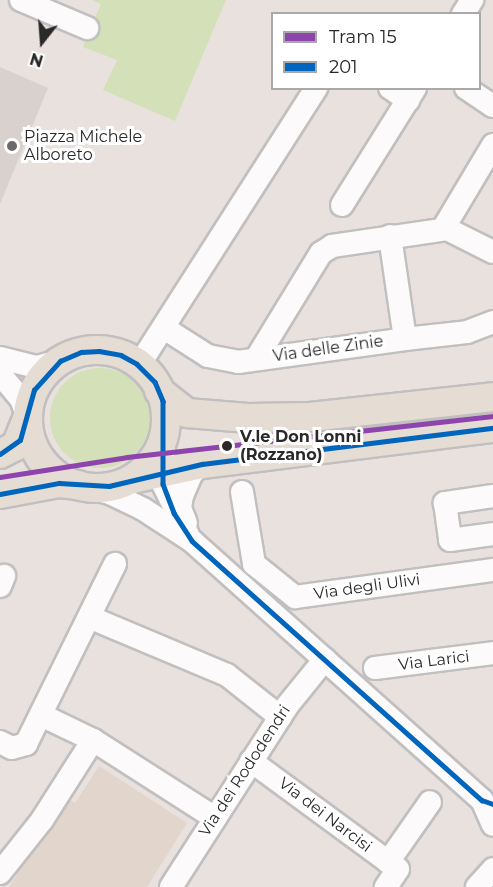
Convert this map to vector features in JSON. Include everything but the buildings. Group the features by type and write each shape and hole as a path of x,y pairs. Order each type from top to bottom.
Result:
{"main road":[{"path":"0,454 16,446 37,386 60,361 99,351 121,355 139,365 159,391 188,413 248,418 310,417 493,397"},
{"path":"122,483 148,465 164,432 165,411 159,391"},
{"path":"28,417 32,442 42,460 59,477 80,486"},
{"path":"0,494 59,483 99,488 162,471 202,464 493,428"}],"street":[{"path":"21,0 87,28"},
{"path":"139,365 315,90"},
{"path":"469,90 493,106"},
{"path":"342,206 404,92"},
{"path":"443,229 493,145"},
{"path":"256,359 321,253 332,246 443,229 459,232 493,252"},
{"name":"Via delle Zinie","path":"164,328 208,356 238,362 405,339 390,236"},
{"path":"405,339 467,332 493,322"},
{"path":"0,358 28,366 60,361"},
{"path":"0,374 21,399 28,417"},
{"path":"164,432 162,471 167,496 192,541"},
{"path":"192,541 180,508 187,484 202,464"},
{"path":"80,486 110,493 143,509 192,541 487,802 493,825"},
{"name":"Via degli Ulivi","path":"242,492 254,564 295,597 493,570"},
{"path":"493,496 444,503 450,540 493,534"},
{"path":"0,742 12,748 26,744 115,564"},
{"path":"89,617 227,675 280,717"},
{"name":"Via Larici","path":"375,668 493,653"},
{"name":"Via dei Rododendri","path":"171,887 280,717 325,659"},
{"path":"41,715 93,740 215,818"},
{"path":"2,867 42,820 93,740"},
{"name":"Via dei Narcisi","path":"251,761 391,873"},
{"path":"391,873 430,802"}],"shaded area":[{"name":"Piazza Michele Alboreto","path":"0,67 48,88 0,204"},
{"path":"99,766 187,823 147,887 9,887 66,798 75,803"}],"green space":[{"path":"92,0 226,0 175,121 103,90 117,60 83,47 101,4"},
{"path":"100,368 119,372 135,383 146,399 150,418 146,437 135,453 119,464 100,468 81,464 65,453 54,437 50,418 54,399 65,383 81,372"}],"tram line":[{"name":"15","path":"0,477 127,457 493,416"}],"transit line":[{"name":"201","path":"0,454 20,440 34,390 60,361 81,352 99,351 121,355 137,364 155,382 163,401 163,484 174,513 192,541 482,800 493,804"},
{"name":"201","path":"0,494 59,483 109,486 202,464 493,428"}],"place":[{"name":"Piazza Michele Alboreto","path":"12,146"},
{"name":"V.le Don Lonni (Rozzano)","path":"227,446"}]}
